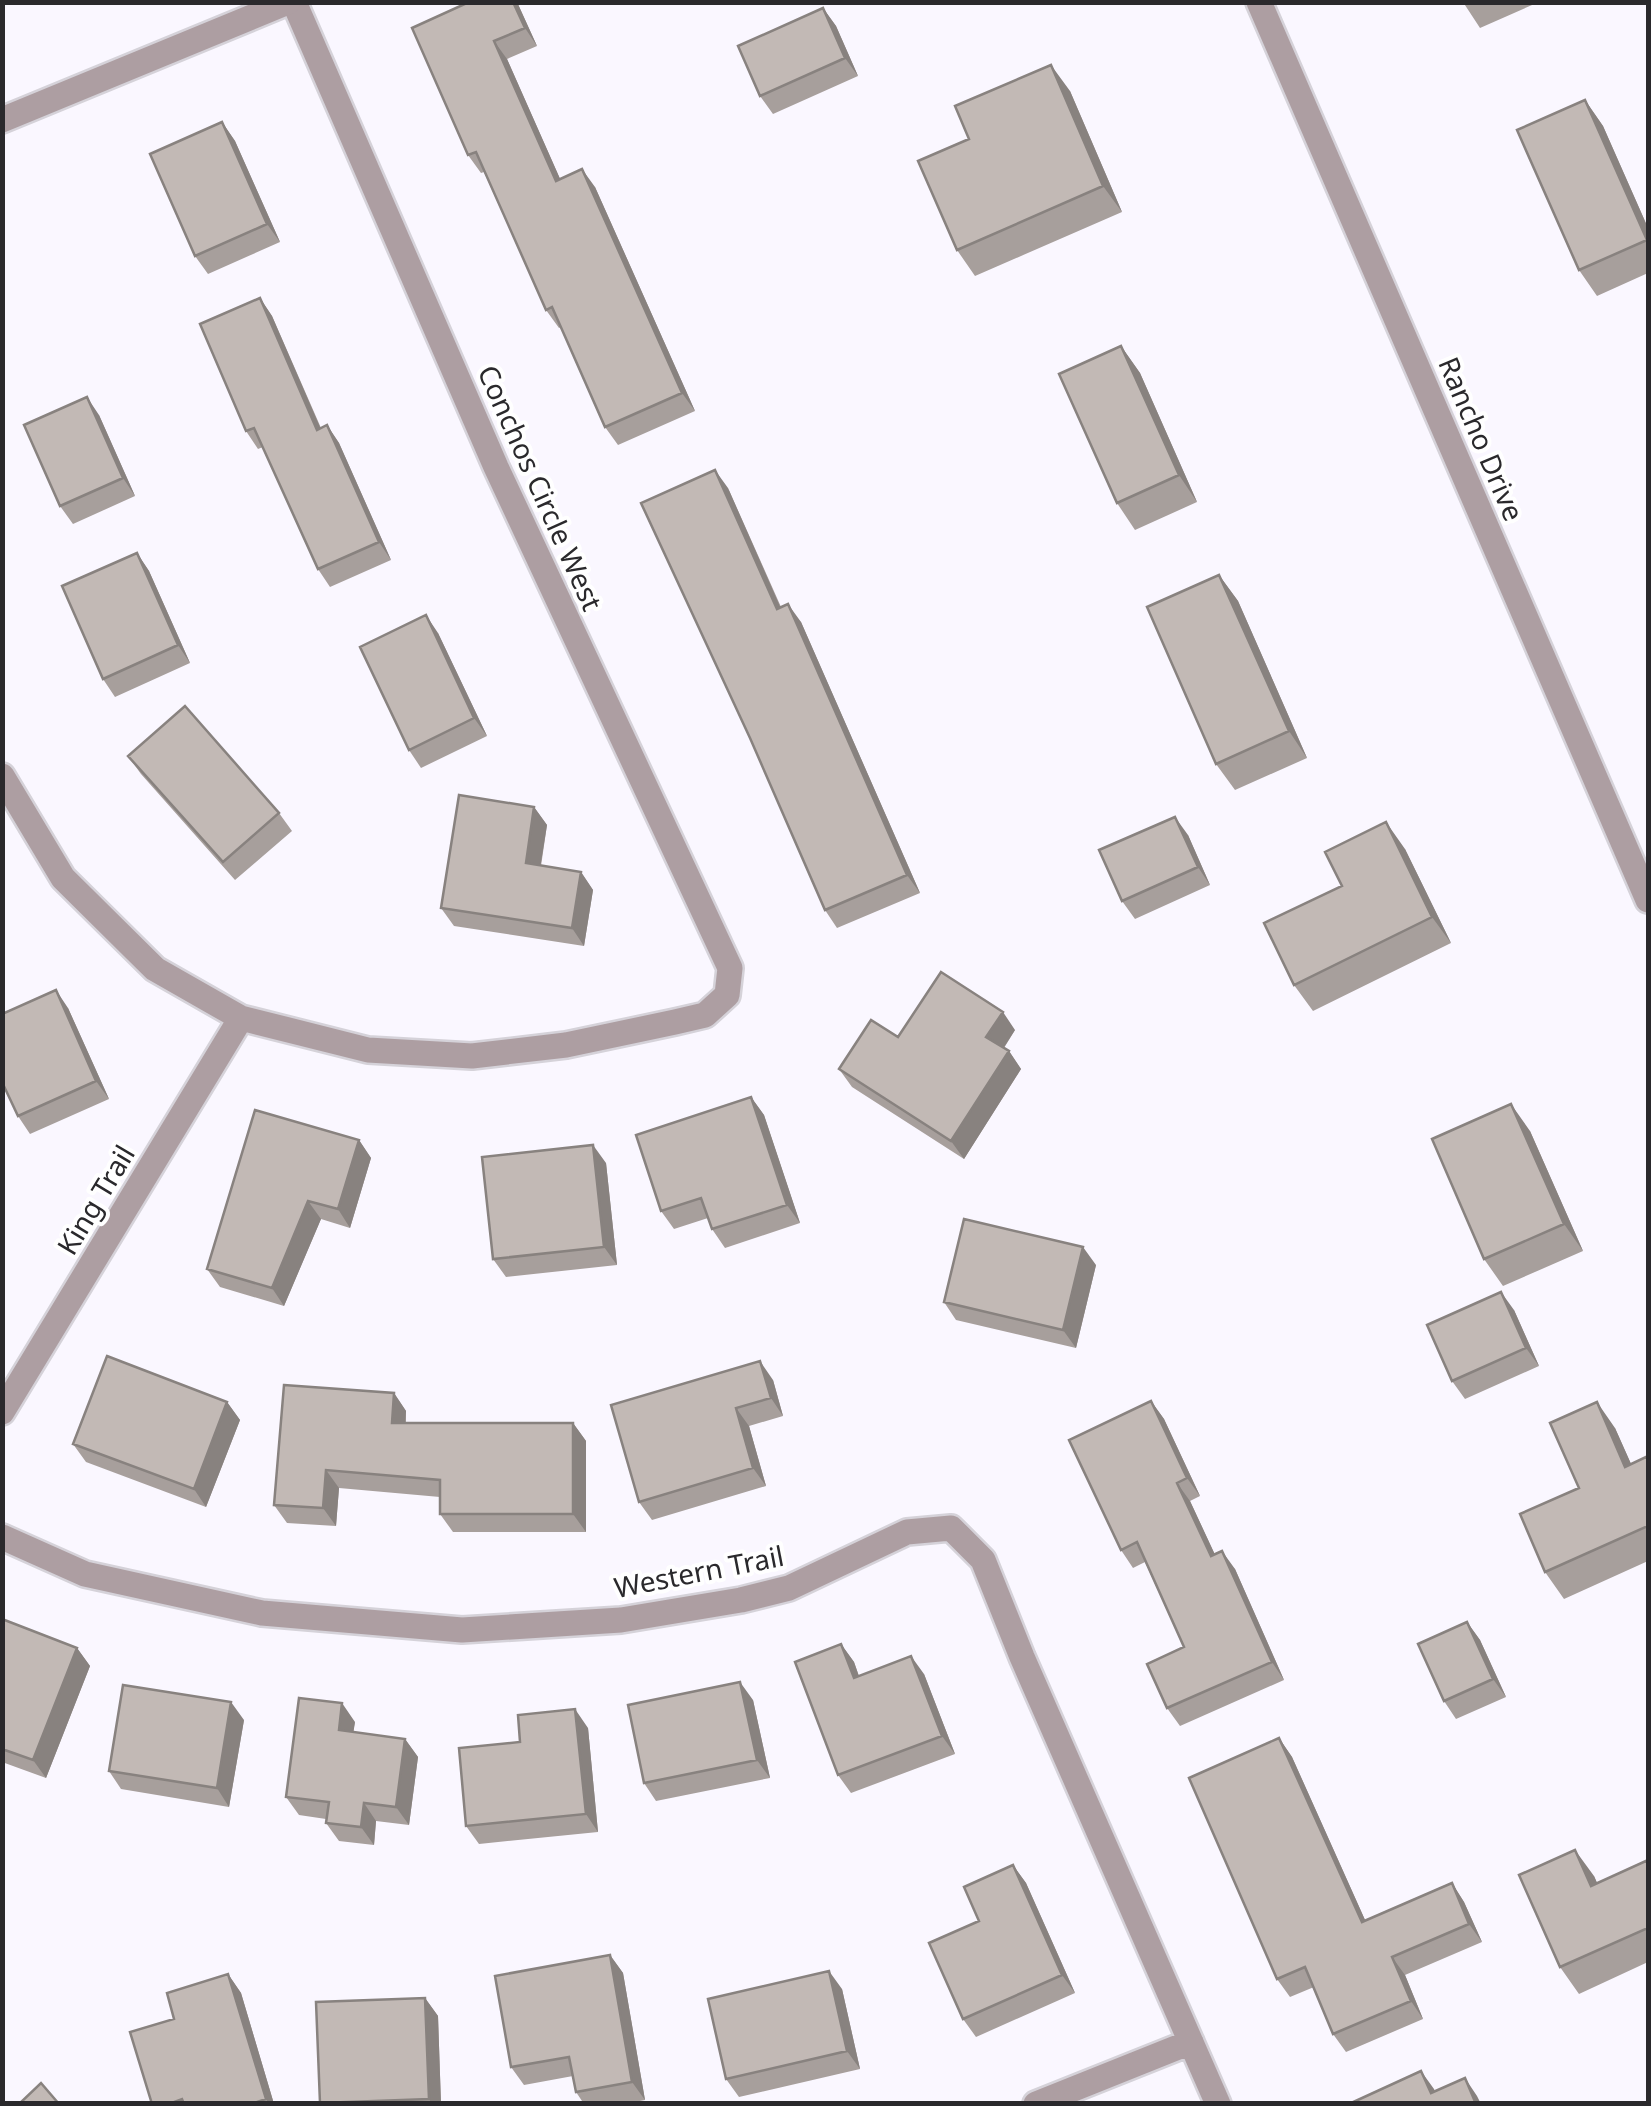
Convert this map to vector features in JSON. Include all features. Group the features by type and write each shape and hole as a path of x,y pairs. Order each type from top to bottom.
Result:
{"street":[{"path":"2,120 291,2"},
{"name":"Conchos Circle West","path":"241,1018 368,1050 472,1056 566,1045 705,1015 727,996 730,968 496,468 291,2"},
{"name":"Rancho Drive","path":"1258,2 1648,900"},
{"path":"2,776 63,878 155,969 241,1018"},
{"name":"King Trail","path":"2,1412 241,1018"},
{"name":"Western Trail","path":"2,1537 85,1574 262,1613 462,1630 621,1620 741,1600 789,1588 907,1532 951,1528 982,1560 1218,2104"},
{"path":"1036,2104 1191,2042"}],"building":[{"path":"469,2 513,2 525,28 494,41 556,181 582,169 682,393 605,427 552,307 546,310 476,152 468,155 412,28"},
{"path":"823,8 845,58 760,96 738,46"},
{"path":"1051,65 1103,186 957,250 918,161 969,139 955,106"},
{"path":"1585,100 1647,240 1579,270 1517,130"},
{"path":"222,122 267,224 195,256 150,154"},
{"path":"260,298 317,430 327,425 379,542 318,569 254,428 246,431 200,324"},
{"path":"1121,346 1179,475 1117,503 1059,374"},
{"path":"87,397 123,478 60,506 24,425"},
{"path":"715,470 777,609 788,604 907,875 825,910 641,503"},
{"path":"137,553 178,645 103,679 62,586"},
{"path":"1219,575 1289,731 1216,764 1147,607"},
{"path":"426,615 474,718 409,750 360,647"},
{"path":"185,706 279,813 223,862 128,756"},
{"path":"459,795 534,807 526,863 581,872 572,928 441,908"},
{"path":"1175,817 1198,867 1122,901 1099,850"},
{"path":"1386,822 1432,917 1294,985 1264,923 1342,886 1325,852"},
{"path":"941,972 1003,1012 986,1037 1009,1051 951,1141 839,1069 871,1020 898,1037"},
{"path":"56,990 96,1081 18,1116 2,1082 2,1014"},
{"path":"751,1097 787,1205 712,1229 701,1198 661,1211 636,1135"},
{"path":"1511,1104 1564,1224 1484,1259 1432,1139"},
{"path":"255,1110 359,1140 338,1209 308,1201 272,1288 207,1269"},
{"path":"593,1145 604,1247 493,1259 482,1157"},
{"path":"964,1219 1083,1247 1063,1330 944,1302"},
{"path":"1501,1292 1526,1348 1452,1381 1427,1325"},
{"path":"107,1356 227,1402 194,1489 73,1444"},
{"path":"760,1361 771,1398 736,1408 753,1468 639,1502 611,1405"},
{"path":"284,1385 394,1393 392,1423 573,1423 573,1514 440,1514 440,1480 326,1470 323,1508 274,1505"},
{"path":"1151,1401 1187,1478 1177,1483 1211,1556 1222,1551 1272,1662 1167,1708 1147,1664 1184,1647 1137,1542 1121,1550 1069,1440"},
{"path":"1597,1402 1625,1467 1648,1456 1648,1526 1545,1572 1520,1514 1579,1488 1550,1423"},
{"path":"2,1619 77,1648 33,1760 2,1749"},
{"path":"1467,1622 1493,1679 1444,1701 1418,1644"},
{"path":"841,1644 854,1678 911,1656 942,1736 838,1775 795,1662"},
{"path":"740,1682 757,1760 644,1783 628,1705"},
{"path":"123,1685 231,1702 217,1788 109,1771"},
{"path":"299,1698 342,1703 339,1730 405,1739 396,1807 364,1803 361,1827 326,1823 329,1802 286,1797"},
{"path":"575,1709 586,1814 466,1826 459,1748 520,1742 518,1715"},
{"path":"1279,1738 1362,1922 1452,1883 1469,1924 1392,1957 1411,2001 1333,2034 1305,1967 1277,1979 1189,1778"},
{"path":"1575,1850 1591,1886 1648,1860 1648,1928 1560,1967 1519,1875"},
{"path":"1013,1865 1062,1975 963,2019 929,1943 979,1921 964,1887"},
{"path":"610,1955 632,2082 576,2092 569,2057 511,2067 495,1976"},
{"path":"829,1971 847,2051 726,2079 708,1999"},
{"path":"228,1974 266,2099 251,2104 184,2104 182,2099 152,2104 130,2032 174,2019 167,1993"},
{"path":"425,1998 429,2099 320,2103 316,2002"},
{"path":"1421,2071 1431,2093 1465,2078 1476,2104 1349,2104"},
{"path":"41,2083 59,2104 19,2104"}]}
